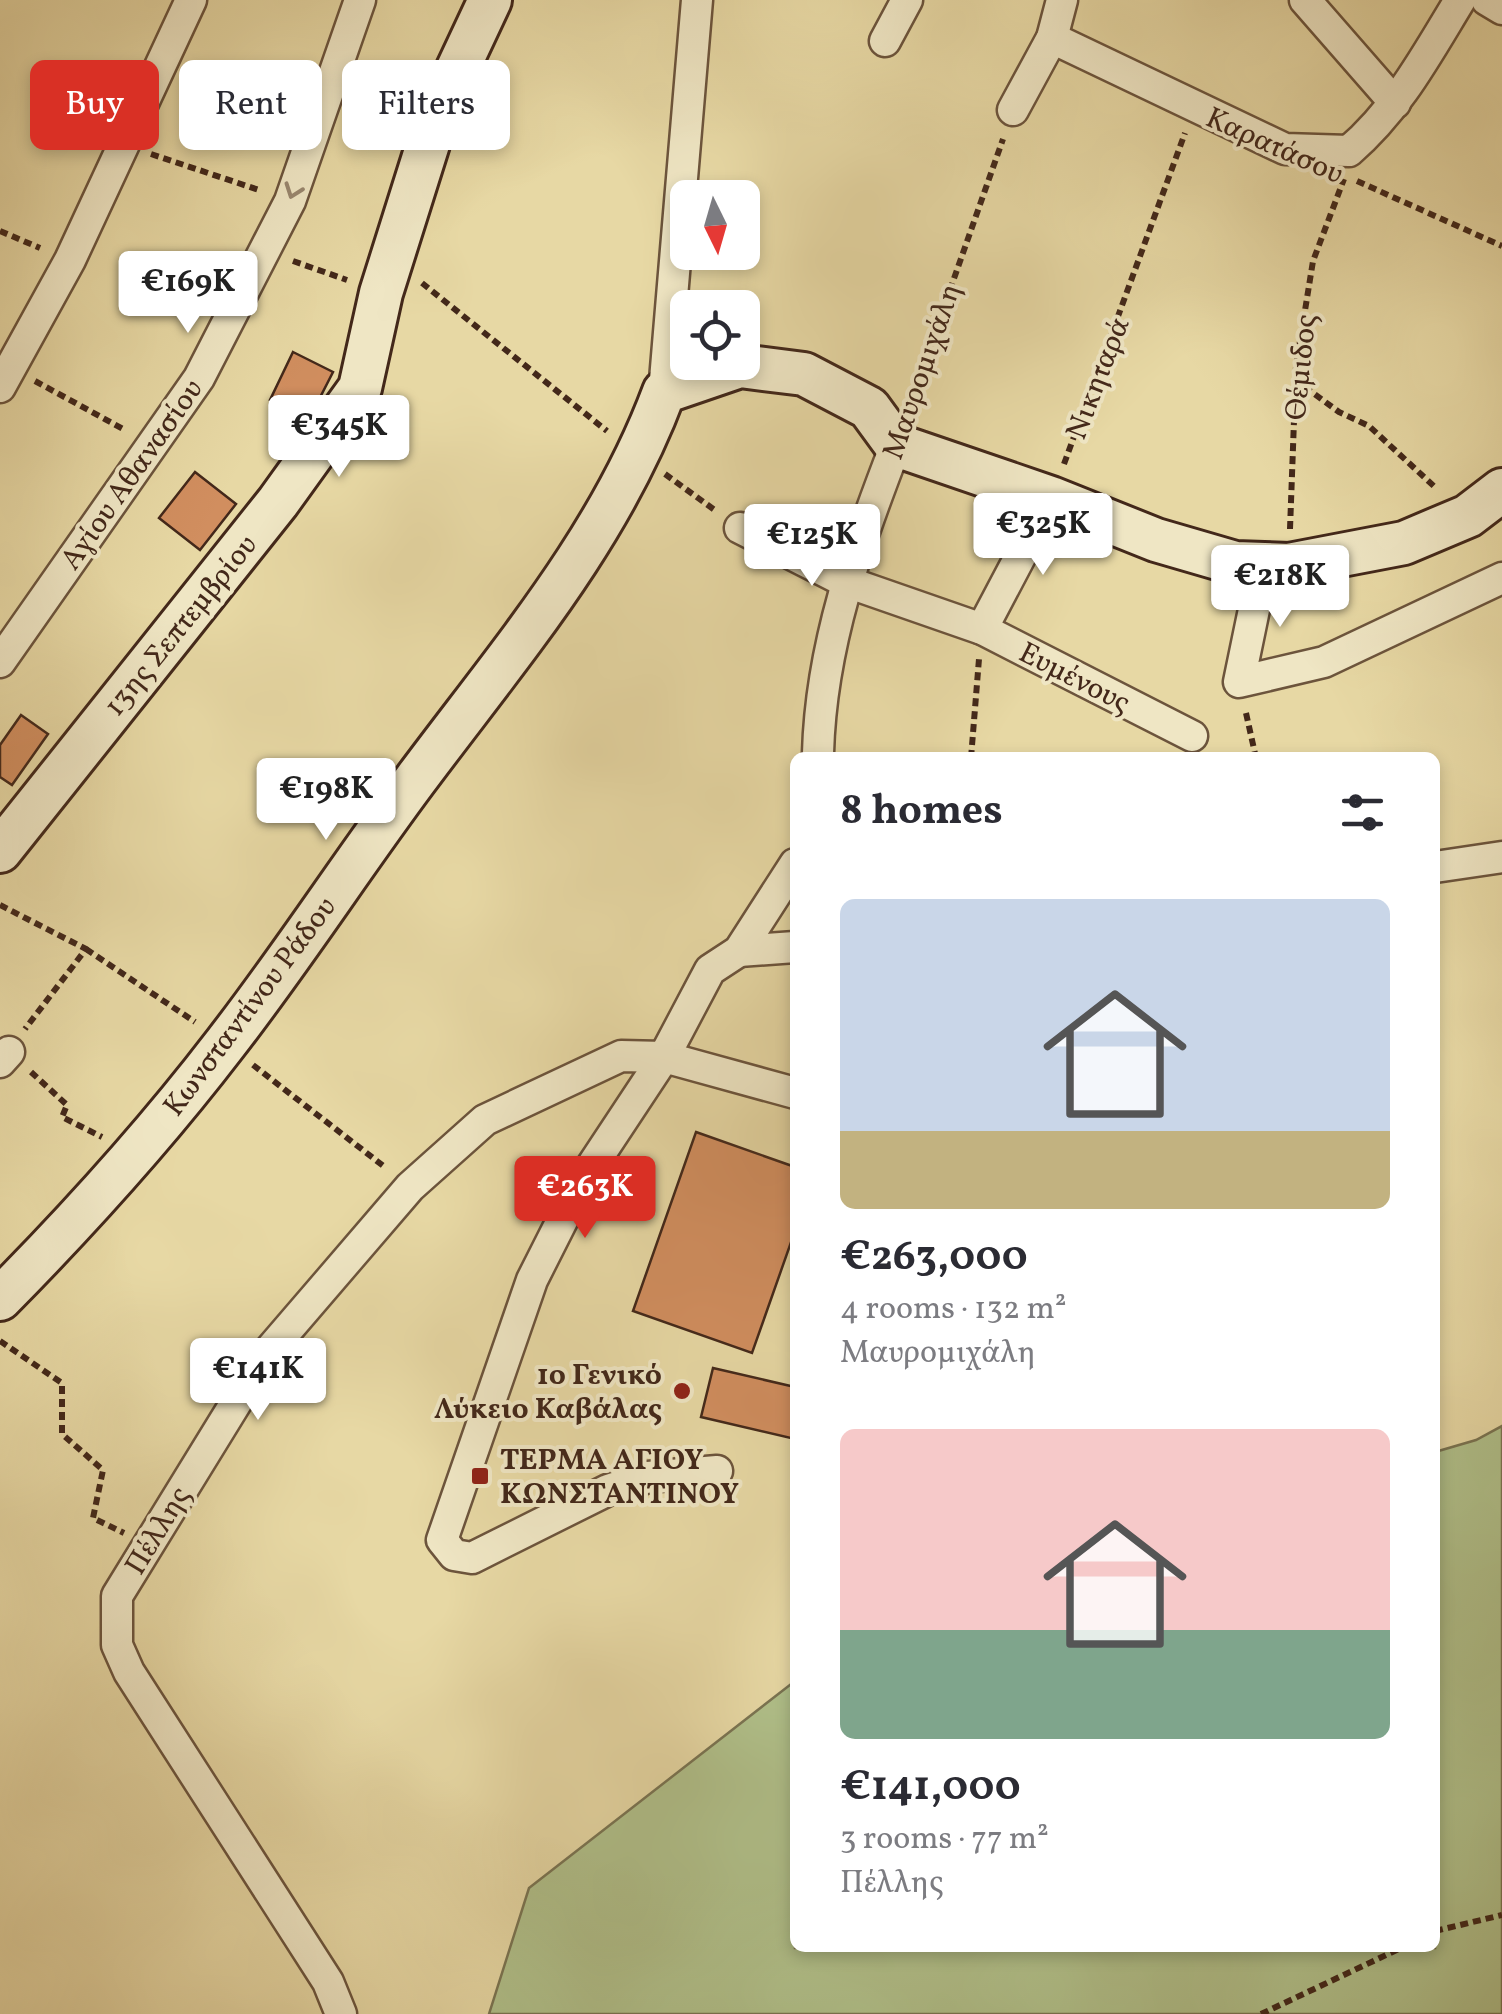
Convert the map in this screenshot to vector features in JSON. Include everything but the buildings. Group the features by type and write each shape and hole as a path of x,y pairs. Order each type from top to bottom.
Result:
{"street":[{"path":"159,65 190,0"},
{"name":"Αγίου Αθανασίου","path":"0,662 150,443 200,378 290,200 360,0"},
{"name":"13ης Σεπτεμβρίου","path":"0,851 278,502 360,388 385,281 438,109 490,0"},
{"path":"697,0 664,392 740,366 804,374 869,408 896,445 1051,498 1156,540 1234,563 1276,566 1404,542 1468,516 1502,490"},
{"path":"885,41 907,0"},
{"path":"1013,110 1052,38 1062,0"},
{"path":"1305,0 1396,103"},
{"path":"1285,149 1349,151 1396,103 1460,0"},
{"path":"1487,0 1502,9"},
{"name":"Καρατάσου","path":"1052,38 1194,109 1285,149"},
{"path":"6,378 70,260 118,150"},
{"name":"Κωνσταντίνου Ράδου","path":"0,1299 86,1213 226,1044 416,779 534,627 592,542 640,456 664,392"},
{"name":"Μαυρομιχάλη","path":"818,752 820,704 844,581 896,445"},
{"path":"982,629 1051,498"},
{"name":"Ευμένους","path":"740,528 844,581 982,629 1192,736"},
{"path":"1238,682 1276,566"},
{"path":"1238,682 1324,662 1502,578"},
{"path":"1440,867 1502,857"},
{"path":"717,1471 648,1477 608,1490 472,1558 454,1554 442,1540 446,1518 467,1472 532,1280 582,1181 664,1057 710,970 739,951 790,872"},
{"path":"739,951 790,947"},
{"name":"Πέλλης","path":"341,2014 328,1982 139,1688 118,1644 117,1596 264,1357 410,1187 484,1120 621,1056 664,1057 790,1092"}],"path":[{"name":"Νικηταρά","path":"1051,498 1194,109"},
{"name":"Μαυρομιχάλη","path":"896,445 1013,110"},
{"name":"Καρατάσου","path":"1285,149 1502,246"},
{"path":"139,150 290,200"},
{"name":"Θέμιδος","path":"1276,566 1294,379 1314,261 1345,176"},
{"path":"0,231 70,260"},
{"path":"267,252 385,281 424,284 640,456 740,528"},
{"path":"6,378 150,443"},
{"path":"1294,379 1339,412 1369,426 1468,516"},
{"path":"972,752 982,629"},
{"path":"1238,682 1255,752"},
{"path":"0,905 86,949 4,1057 67,1105 62,1117 135,1154"},
{"path":"0,1340 62,1383 62,1434 103,1470 93,1518 146,1545"},
{"path":"1440,1930 1502,1915"},
{"path":"1261,2014 1392,1952"}],"green space":[{"path":"1502,1426 1502,2014 489,2014 529,1888 790,1685 790,1952 1440,1952 1440,1451 1476,1440"}],"place":[{"name":"1ο Γενικό Λύκειο Καβάλας","path":"682,1391"},
{"name":"ΤΕΡΜΑ ΑΓΙΟΥ ΚΩΝΣΤΑΝΤΙΝΟΥ","path":"480,1476"}]}
